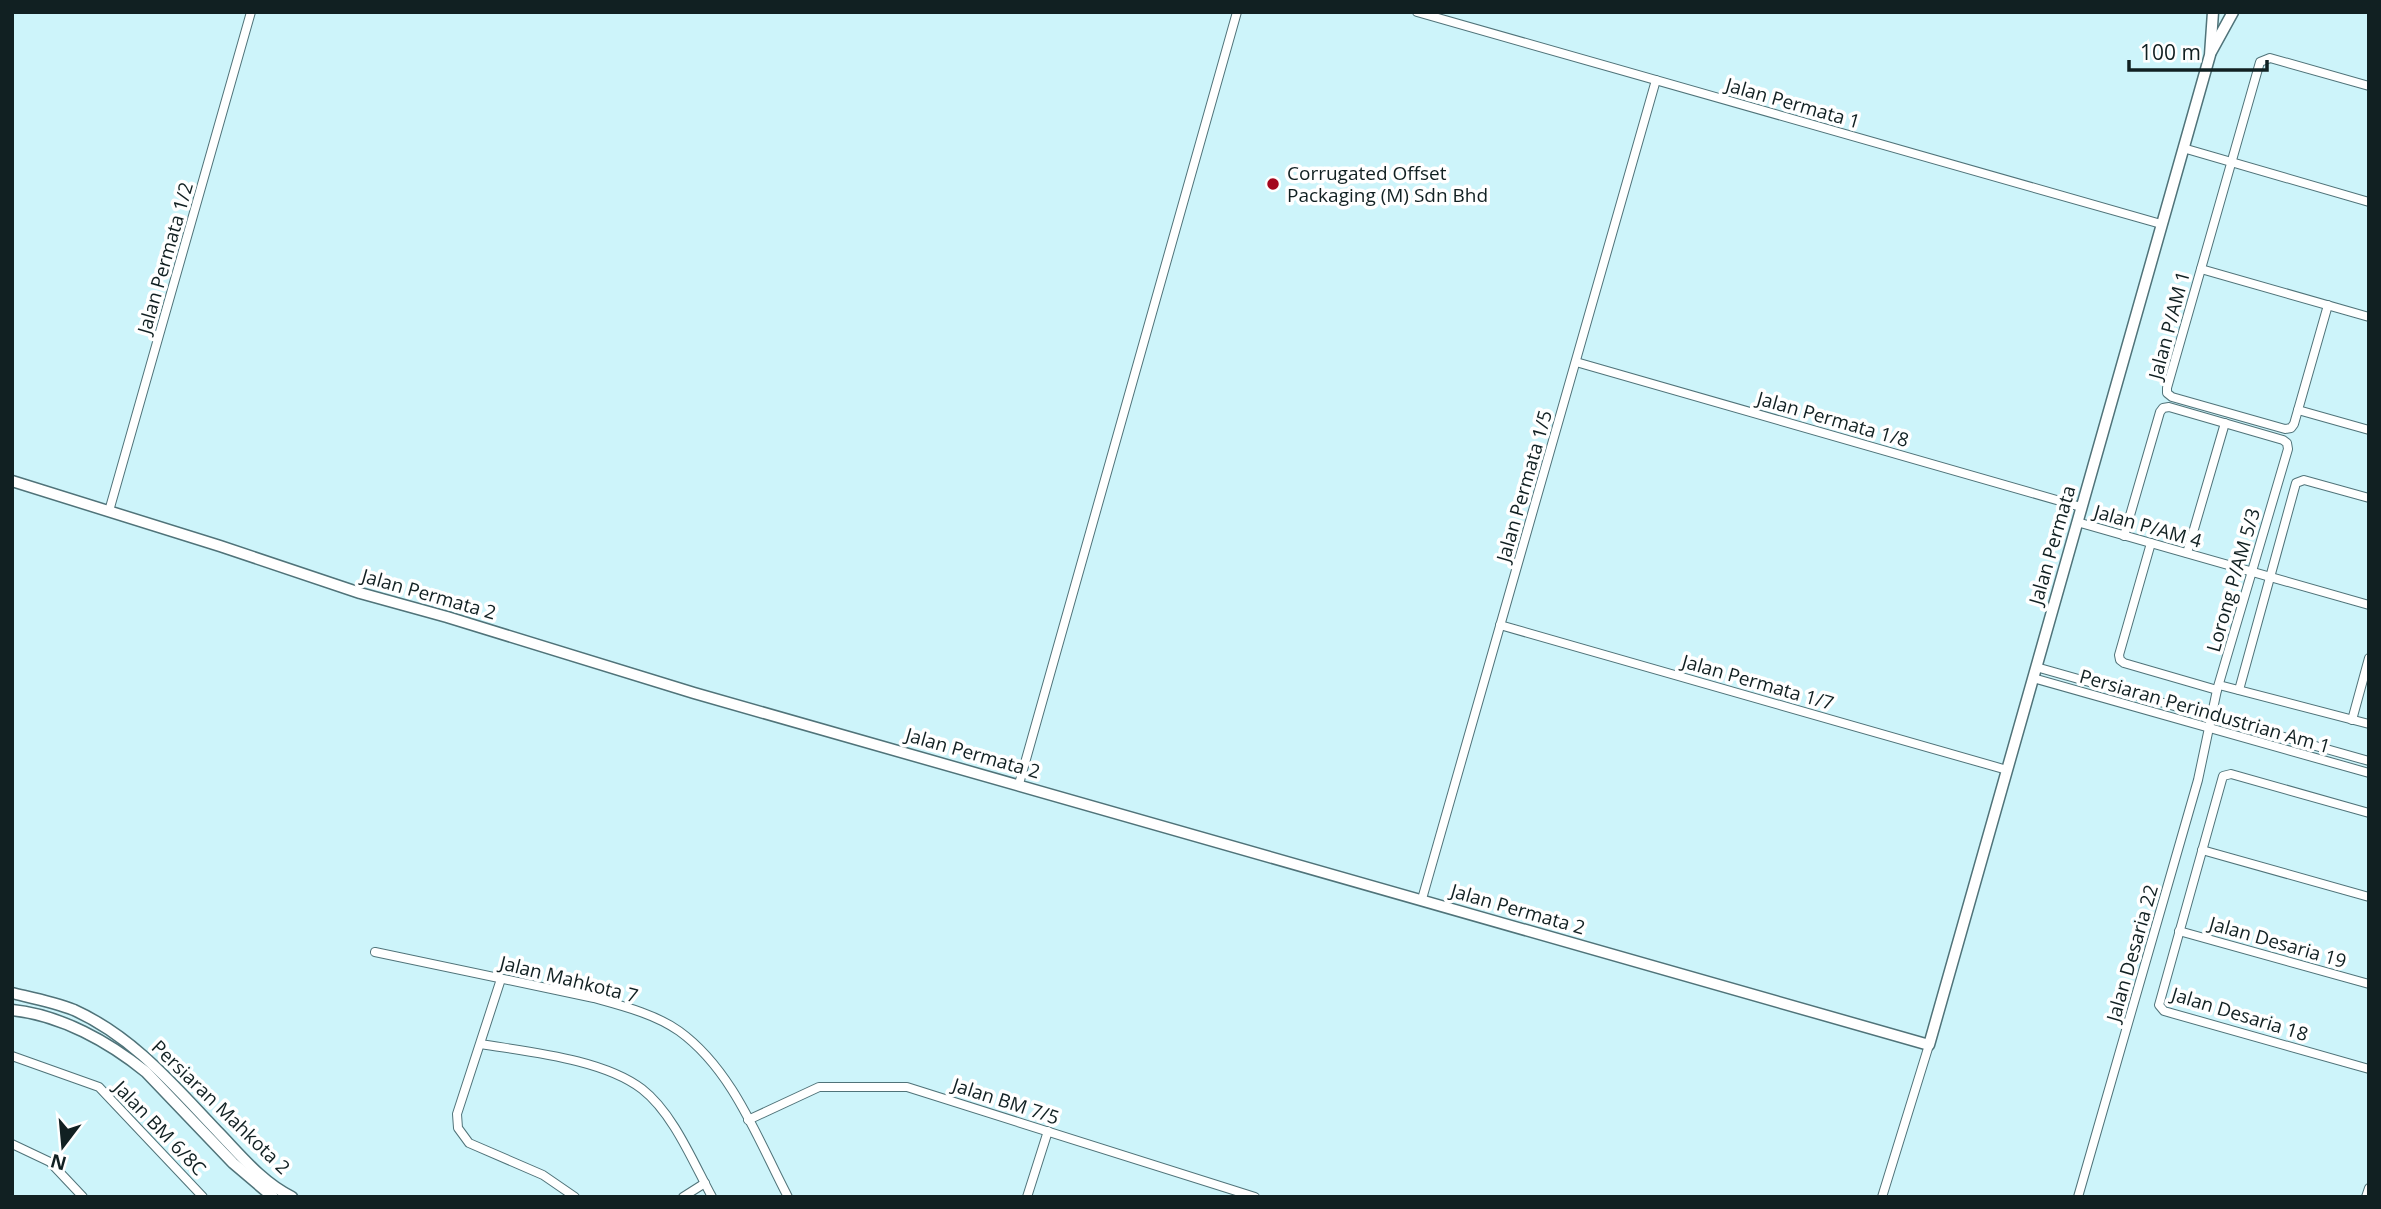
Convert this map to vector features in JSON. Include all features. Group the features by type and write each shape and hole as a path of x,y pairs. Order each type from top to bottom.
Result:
{"street":[{"name":"Jalan Permata 1/2","path":"109,511 251,12"},
{"path":"1019,784 1237,12"},
{"name":"Jalan Permata 1","path":"1417,12 2161,224"},
{"name":"Jalan Permata","path":"2210,55 2213,12"},
{"name":"Jalan Permata","path":"1929,1045 2210,55 2233,12"},
{"name":"Jalan P/AM 1","path":"2298,410 2293,427 2286,429 2172,397 2167,393 2167,388 2258,65 2263,59 2270,58 2369,86"},
{"name":"Jalan Permata 1/5","path":"1422,899 1656,80"},
{"path":"2183,148 2369,202"},
{"path":"2200,269 2369,317"},
{"path":"2328,305 2298,410 2369,430"},
{"name":"Jalan Permata 1/8","path":"1576,362 2081,507"},
{"path":"2124,536 2159,416 2161,410 2166,407 2225,423 2187,553"},
{"name":"Lorong P/AM 5/3","path":"2212,716 2288,446 2283,440 2225,423"},
{"path":"2239,690 2295,485 2304,480 2369,498"},
{"name":"Jalan Permata 2","path":"12,481 360,593 694,693 1929,1045"},
{"name":"Jalan P/AM 4","path":"2077,522 2369,606"},
{"path":"2151,543 2119,657 2124,663 2369,724"},
{"name":"Jalan Permata 1/7","path":"1500,625 2007,770"},
{"path":"2352,720 2369,658"},
{"name":"Persiaran Perindustrian Am 1","path":"2034,673 2212,716 2369,761"},
{"name":"Persiaran Perindustrian Am 1","path":"2034,673 2210,729 2369,773"},
{"name":"Jalan Desaria 22","path":"2078,1197 2198,780 2212,716"},
{"name":"Jalan Desaria 18","path":"2369,813 2231,774 2223,776 2159,1002 2161,1010 2369,1069"},
{"path":"2202,850 2369,897"},
{"name":"Jalan Desaria 19","path":"2179,931 2369,984"},
{"name":"Jalan Mahkota 7","path":"375,952 561,990 626,1007 678,1030 720,1071 788,1197"},
{"path":"501,979 457,1114 460,1134 469,1143 543,1175 575,1197"},
{"name":"Persiaran Mahkota 2","path":"12,993 73,1010 123,1038 233,1163 273,1197"},
{"name":"Persiaran Mahkota 2","path":"12,1010 58,1021 150,1068 249,1165 292,1197"},
{"path":"481,1044 582,1062 641,1088 680,1138 712,1197"},
{"path":"1882,1197 1929,1045"},
{"name":"Jalan BM 6/8C","path":"12,1056 99,1087 203,1197"},
{"name":"Jalan BM 7/5","path":"748,1119 819,1087 907,1087 1255,1197"},
{"path":"1027,1197 1048,1131"},
{"path":"12,1144 50,1162 83,1197"},
{"path":"682,1197 705,1183"},
{"path":"2366,1197 2369,1188"}],"place":[{"name":"Corrugated Offset Packaging (M) Sdn Bhd","path":"1273,184"}]}
